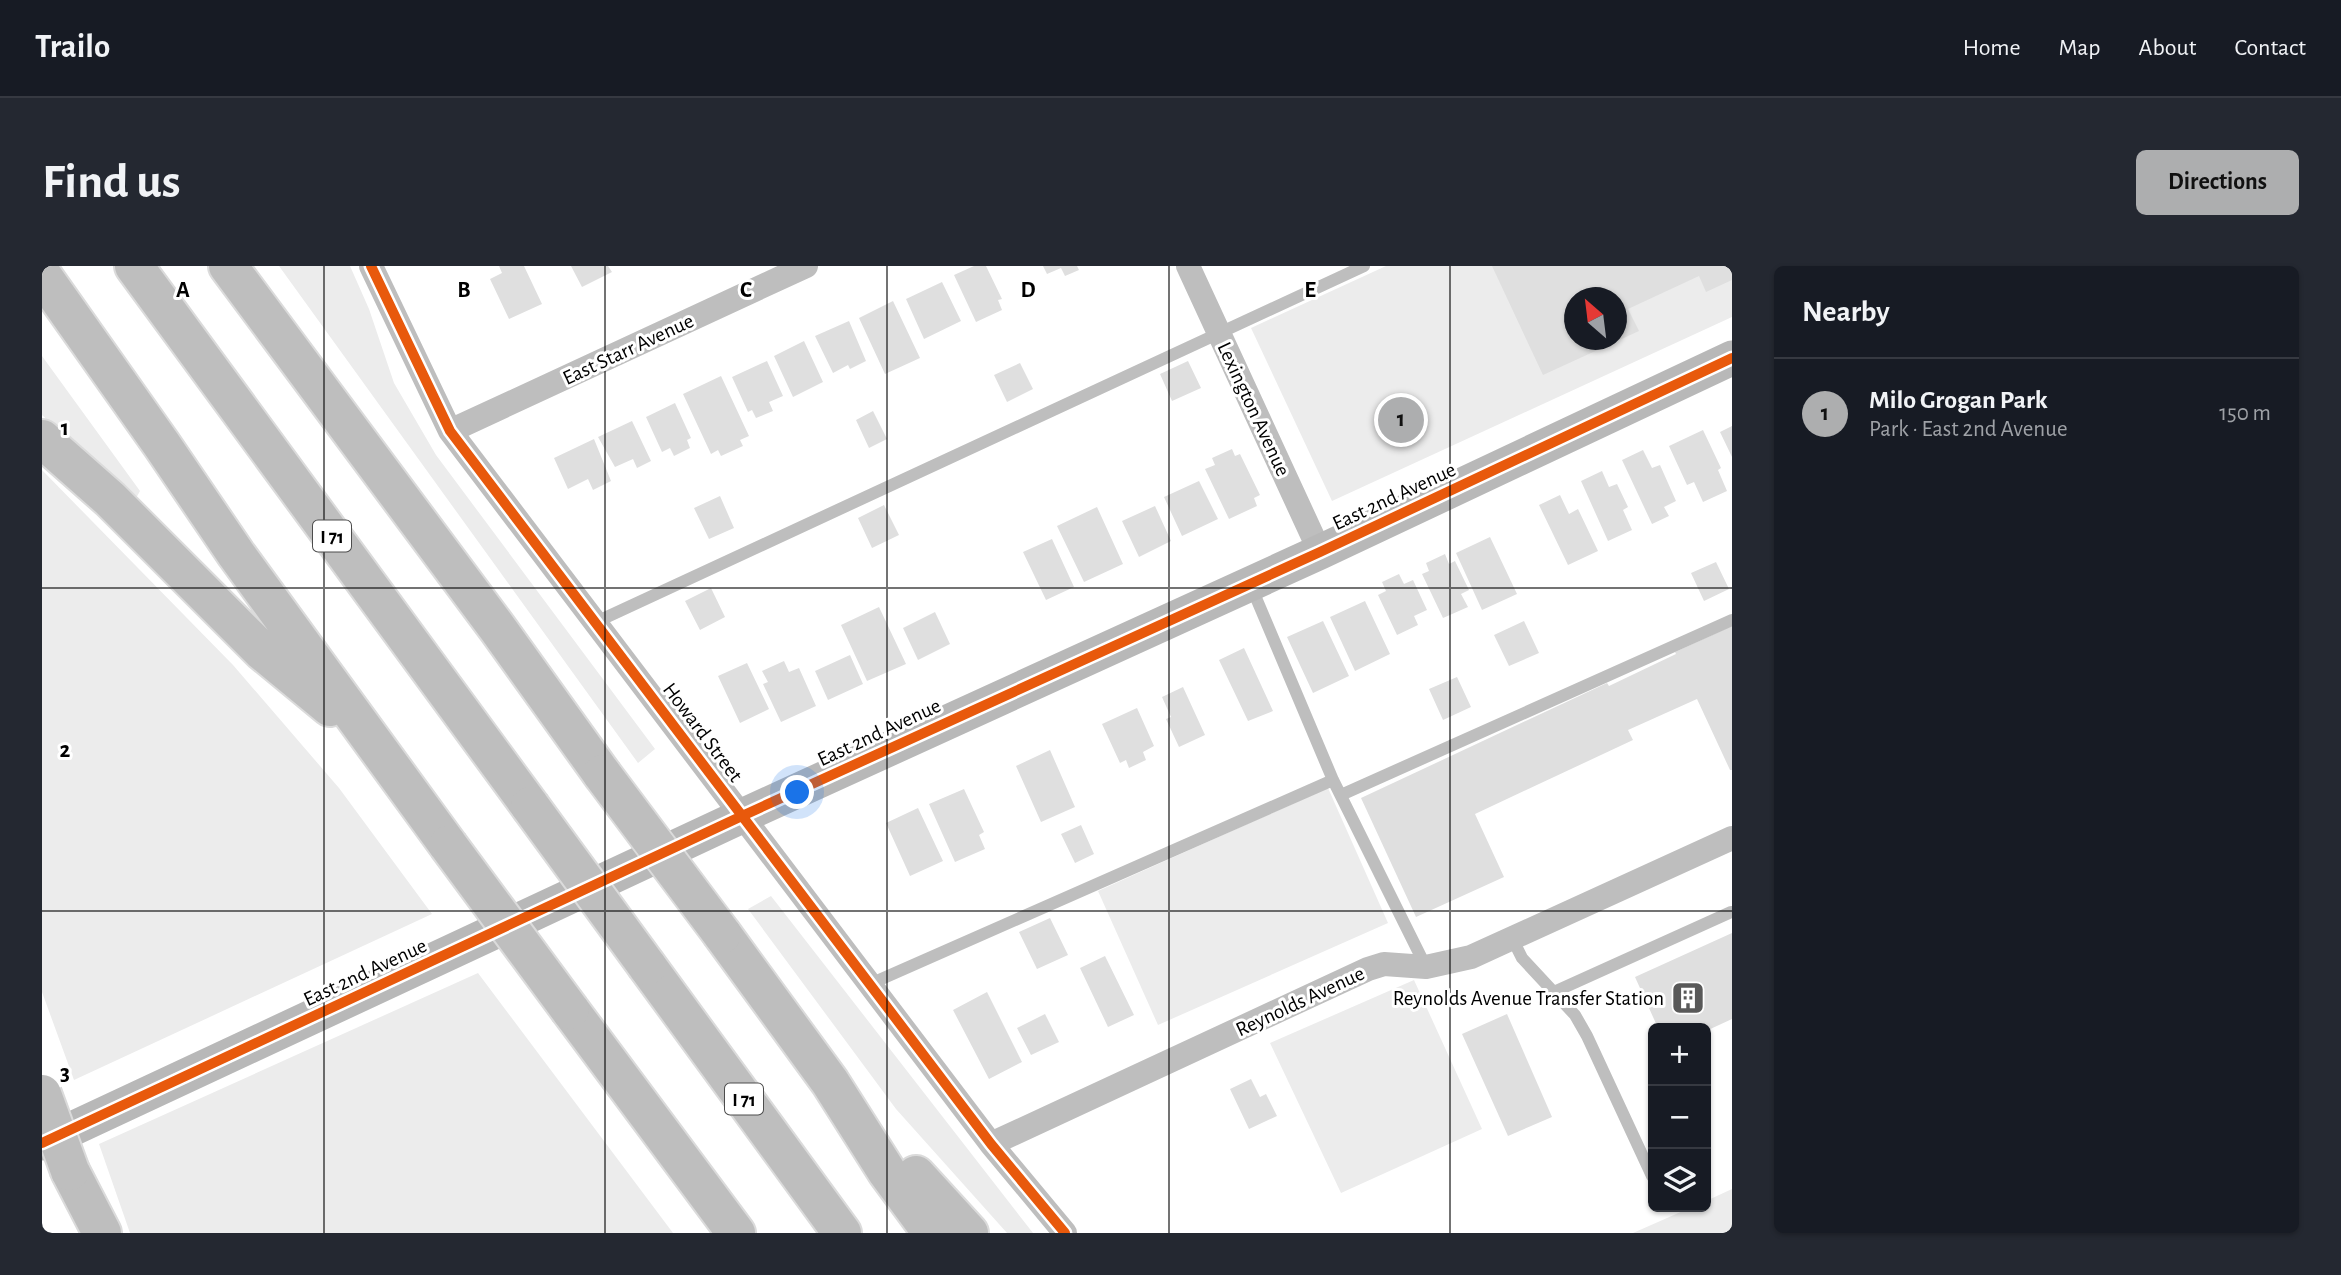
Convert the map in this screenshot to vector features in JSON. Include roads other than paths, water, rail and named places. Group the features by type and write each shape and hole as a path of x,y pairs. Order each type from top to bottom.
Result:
{"highway":[{"name":"I 71","path":"134,266 842,1233"},
{"path":"228,266 722,934 830,1083 887,1172 932,1233"},
{"path":"42,275 236,555 736,1233"},
{"path":"42,439 110,499 262,651 376,746"},
{"path":"830,1083 969,1233"},
{"path":"42,1094 70,1171 88,1233"},
{"path":"70,1171 102,1233"}],"street":[{"name":"Howard Street","path":"371,266 450,431 991,1144 1065,1233"},
{"name":"East Starr Avenue","path":"450,431 806,266"},
{"name":"Lexington Avenue","path":"1188,266 1320,552"},
{"name":"East 2nd Avenue","path":"42,1143 742,816 1320,552 1732,358"},
{"name":"Reynolds Avenue","path":"991,1144 1368,969 1384,964 1426,967 1471,957 1732,838"}],"lane":[{"path":"596,622 1364,266"},
{"path":"1250,584 1333,780 1426,967"},
{"path":"1341,795 1732,620"},
{"path":"870,984 1333,780"},
{"path":"1554,992 1731,912"},
{"path":"1511,938 1522,958 1575,1014 1648,1167"}],"place":[{"name":"Milo Grogan Park","path":"1401,420"},
{"name":"Reynolds Avenue Transfer Station","path":"1688,998"}]}
